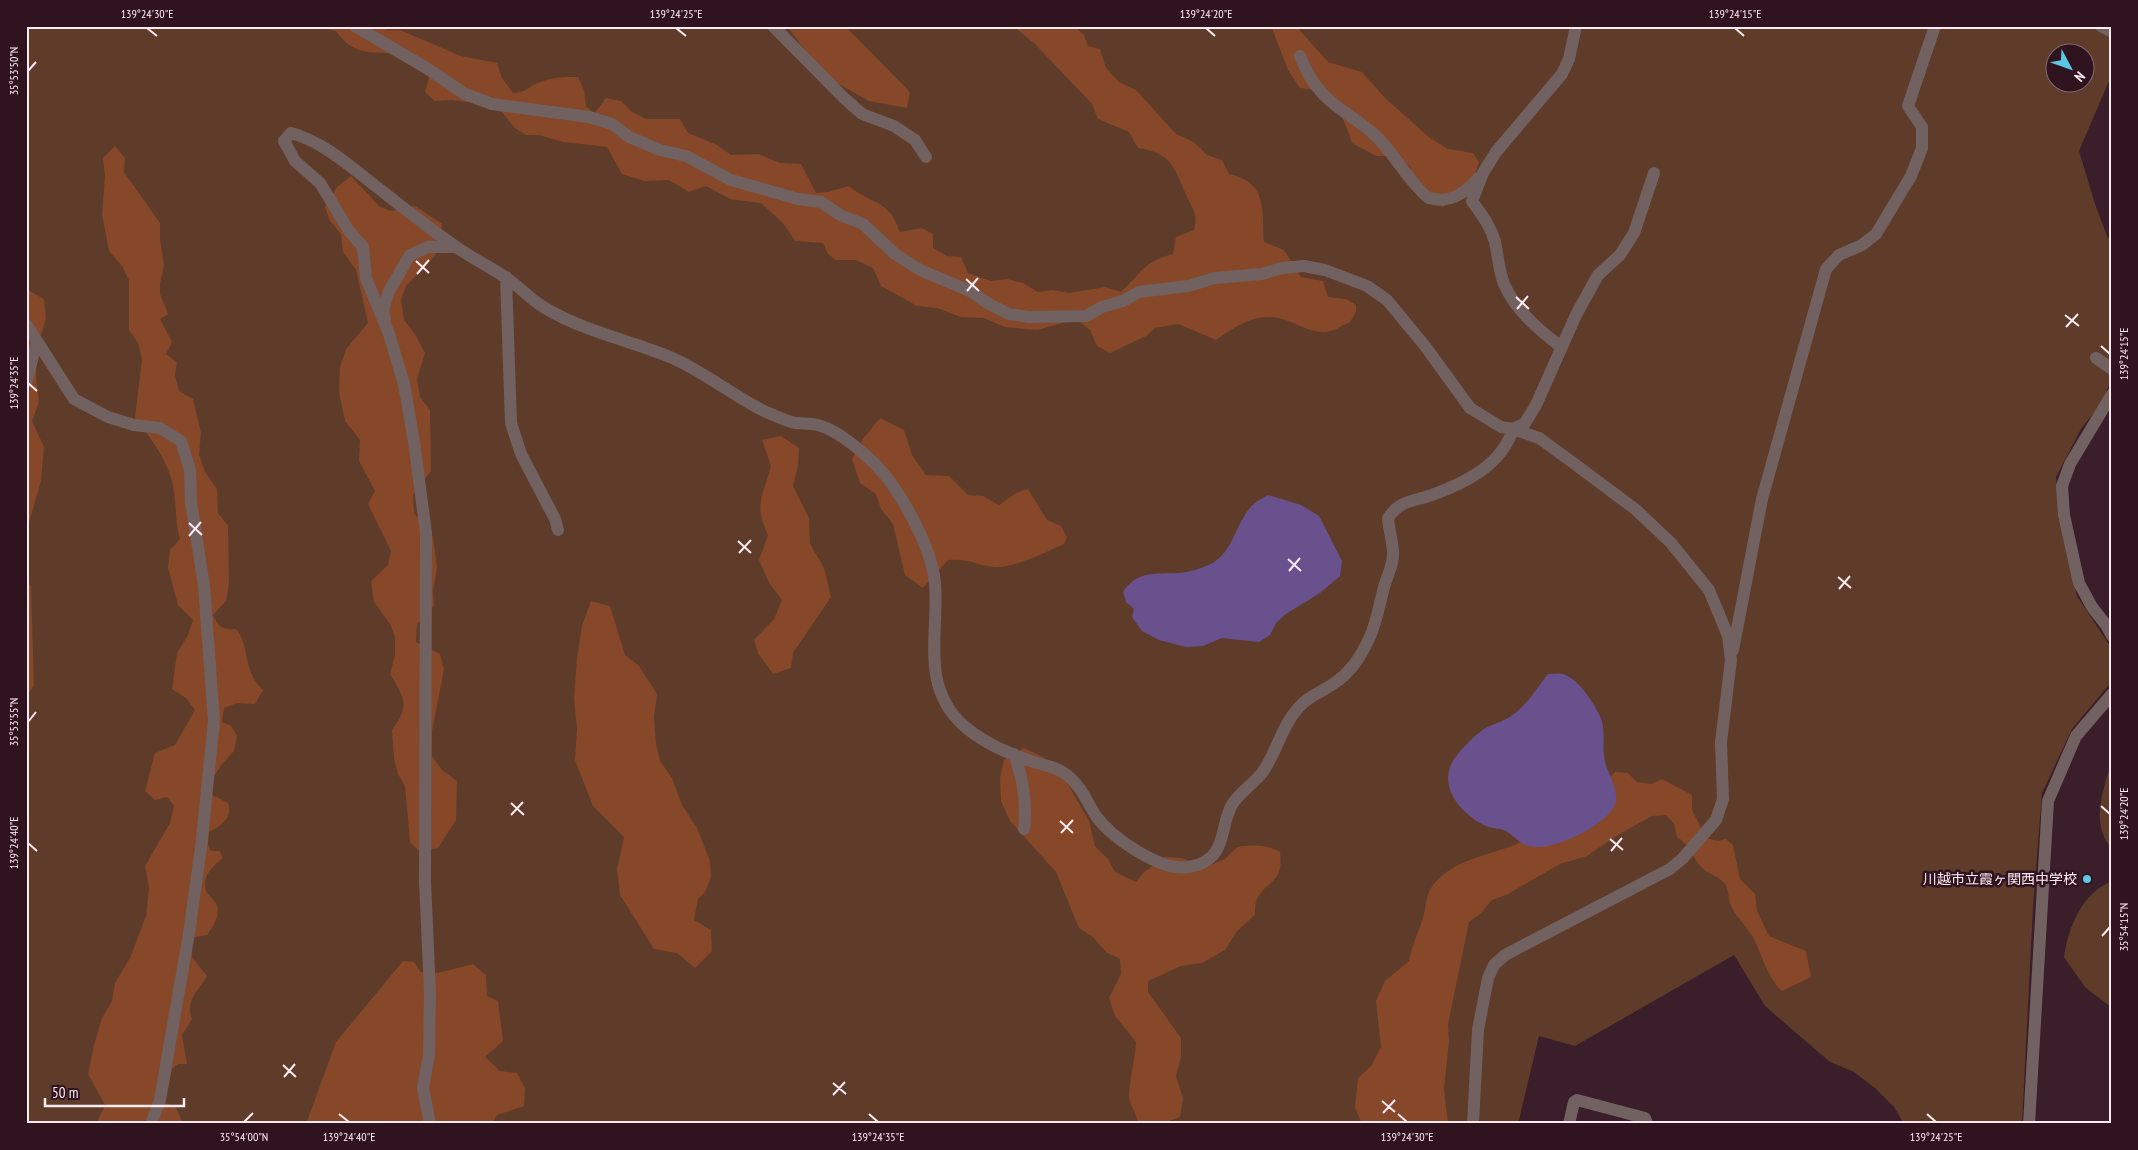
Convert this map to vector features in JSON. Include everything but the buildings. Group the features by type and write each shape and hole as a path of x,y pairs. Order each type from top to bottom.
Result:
{"street":[{"path":"355,26 428,69 465,94 492,104 589,117 612,124 629,137 660,150 686,156 731,180 798,199 820,202 840,215 863,224 895,254 920,270 970,291 989,304 1009,314 1086,316 1102,307 1123,301 1139,292 1188,286 1215,278 1262,274 1282,268 1304,266 1325,270 1367,286 1387,300 1425,346 1470,408 1501,427 1513,428 1539,438 1635,509 1671,543 1709,590 1728,636 1731,660"},
{"path":"773,26 862,114 894,126 915,140 926,157"},
{"path":"1300,56 1316,88 1329,102 1372,133 1386,147 1424,196 1430,199 1460,196 1482,173 1531,108 1562,74 1570,58 1576,26"},
{"path":"1472,1124 1478,1030 1488,978 1494,965 1505,956 1670,870 1694,847 1716,820 1723,799 1721,742 1731,660 1762,499 1826,269 1839,256 1862,245 1876,234 1911,176 1922,148 1922,127 1908,106 1935,26"},
{"path":"2101,26 2112,32"},
{"path":"389,334 366,278 363,248 349,231 320,183 306,173 288,152 284,141 291,133 311,140 346,162 456,247 506,277 543,307 572,321 674,359 765,411 792,422 819,425 842,437 876,465 896,491 926,549 935,577 933,664 937,686 944,703 964,726 977,736 1014,754 1066,774 1086,798 1104,825 1150,857 1166,866 1187,868 1208,858 1222,841 1229,809 1260,775 1271,757 1280,733 1297,709 1311,695 1332,685 1354,667 1371,635 1384,585 1391,570 1393,551 1388,518 1394,510 1413,498 1429,496 1464,483 1486,467 1509,444 1513,428"},
{"path":"1482,173 1472,201 1488,224 1495,242 1504,283 1523,314 1561,347"},
{"path":"1513,428 1524,424 1536,405 1561,347 1598,275 1620,255 1634,234 1654,173"},
{"path":"430,1124 423,1088 430,1055 430,1002 425,881 426,532 404,384 383,310 389,291 410,255 428,247 456,247"},
{"path":"506,277 511,423 521,454 556,519 558,530"},
{"path":"26,383 30,332"},
{"path":"30,332 74,399 108,417 134,426 160,428 181,441 190,470 191,502 204,586 214,721 190,933 160,1100 151,1124"},
{"path":"2096,358 2112,369"},
{"path":"2112,394 2070,464 2062,486 2064,515 2079,582 2092,607 2112,636"},
{"path":"2029,1124 2037,962 2048,801 2076,736 2112,694"},
{"path":"1014,754 1020,769 1024,793 1024,829"},
{"path":"1569,1124 1574,1102 1577,1100 1645,1118 1647,1124"}],"shaded area":[{"path":"26,26 2112,26 2112,74 2079,151 2095,204 2107,236 2112,242 2112,379 2100,405 2081,429 2056,477 2061,523 2077,596 2112,649 2112,681 2072,729 2042,793 2033,907 2022,1124 1904,1124 1894,1107 1875,1088 1854,1072 1830,1062 1765,1006 1734,955 1575,1046 1539,1036 1518,1124 26,1124"},
{"path":"314,26 379,26 387,30 400,30 461,56 497,63 502,78 513,93 522,92 548,80 578,77 584,90 586,106 594,114 606,98 621,101 632,112 646,119 680,119 688,133 717,145 731,155 759,154 780,163 801,164 816,193 828,192 849,186 885,208 895,221 900,232 922,228 933,234 933,248 947,256 961,257 968,273 991,281 1007,279 1023,283 1038,292 1053,290 1069,293 1105,287 1121,292 1148,265 1173,254 1176,237 1194,230 1195,216 1171,164 1159,154 1138,148 1129,132 1098,119 1092,104 1035,44 1013,26 1074,26 1084,35 1088,46 1100,49 1106,68 1119,82 1136,90 1176,134 1194,142 1207,155 1222,160 1229,174 1242,178 1251,184 1257,191 1260,199 1264,242 1284,250 1301,277 1323,281 1328,297 1346,299 1356,305 1356,312 1350,322 1328,332 1312,330 1280,318 1270,317 1243,323 1216,340 1178,324 1155,328 1146,336 1110,353 1097,346 1090,330 1076,319 1038,330 1005,327 984,318 961,317 937,308 917,306 881,286 873,268 856,260 836,260 828,254 823,243 795,241 783,223 761,203 730,199 706,186 689,192 669,180 645,181 622,174 607,147 563,142 539,135 526,135 515,128 502,112 476,103 452,100 435,101 425,92 431,71 417,59 401,54 362,51 344,41 336,31"},
{"path":"787,26 845,26 910,92 907,108 869,101 823,75"},
{"path":"1271,26 1296,26 1328,62 1362,72 1385,98 1430,138 1448,149 1473,153 1479,162 1474,178 1467,190 1457,199 1442,207 1413,183 1410,167 1397,156 1376,156 1352,143 1340,114 1331,100 1320,91 1300,88 1288,70"},
{"path":"115,146 125,158 124,172 160,223 164,266 160,283 160,294 168,314 160,319 172,342 166,354 177,362 175,375 179,391 193,399 201,433 199,455 205,472 217,489 218,513 228,526 229,583 226,601 213,615 222,627 236,629 241,636 252,674 263,690 255,704 237,703 224,708 222,722 231,726 237,736 234,751 212,779 212,795 228,803 229,813 225,821 209,832 208,845 211,851 220,851 223,858 215,864 205,881 206,890 216,904 218,914 214,925 207,935 195,937 190,943 192,957 207,976 191,1001 190,1012 192,1019 182,1035 187,1064 178,1064 172,1069 165,1103 176,1107 183,1124 96,1124 105,1105 88,1074 102,1018 112,1001 115,983 130,958 146,916 149,888 145,866 170,823 174,806 167,797 155,800 145,791 155,753 175,745 195,710 186,698 172,689 177,653 188,635 193,620 178,605 168,568 170,550 180,539 174,488 162,456 135,418 142,359 138,343 129,330 129,280 122,266 109,251 102,214 105,176 103,158"},
{"path":"351,176 379,206 390,211 415,206 442,224 440,247 433,258 406,286 401,300 404,320 415,334 425,353 417,379 420,397 430,410 431,471 413,494 414,513 433,537 437,567 433,591 434,606 417,624 416,642 440,654 444,669 432,731 432,756 442,770 457,781 456,820 438,848 419,851 410,842 405,786 398,774 394,759 392,730 403,708 402,696 390,674 395,655 395,637 390,624 374,602 371,581 388,565 391,551 368,504 375,491 359,461 360,440 345,421 339,392 340,367 346,349 368,323 356,270 343,252 341,234 330,221 325,207 337,187"},
{"path":"26,289 44,299 46,318 37,349 36,377 39,402 32,421 44,447 41,481 26,533"},
{"path":"880,418 904,430 912,455 926,475 949,476 968,495 983,496 999,505 1016,493 1028,489 1047,520 1061,526 1067,537 1064,544 1030,559 1002,567 987,566 962,560 948,560 923,588 905,575 893,524 881,509 876,494 860,483 852,459 863,439"},
{"path":"781,436 799,448 798,466 793,486 809,518 810,544 824,568 831,597 793,653 791,668 773,674 758,653 754,640 774,619 782,600 769,583 759,560 768,535 763,524 760,507 771,466 762,440"},
{"path":"1268,495 1301,505 1319,516 1342,561 1340,576 1320,593 1286,614 1276,623 1270,635 1259,642 1222,638 1203,646 1186,647 1159,640 1142,631 1132,617 1134,609 1126,602 1123,592 1128,585 1134,580 1147,575 1181,573 1201,568 1214,562 1227,550 1249,510 1255,503"},
{"path":"26,580 31,586 34,686 26,696"},
{"path":"591,601 610,606 625,655 639,666 657,694 654,717 656,744 660,761 672,778 682,805 697,828 710,861 711,877 705,892 698,899 694,920 711,930 712,951 695,968 677,953 654,949 620,895 617,869 624,837 593,806 575,760 577,729 574,698 577,658 582,626"},
{"path":"1548,674 1563,674 1575,681 1597,710 1603,728 1606,766 1614,785 1616,800 1613,809 1606,817 1584,832 1559,843 1533,847 1524,844 1506,831 1484,825 1475,820 1459,806 1450,789 1448,779 1449,769 1454,759 1464,747 1484,729 1505,720 1517,712"},
{"path":"1024,748 1043,757 1065,779 1089,821 1095,846 1108,859 1115,872 1136,882 1144,872 1165,857 1182,858 1204,868 1225,859 1237,847 1259,846 1280,852 1280,870 1274,880 1261,892 1257,899 1255,915 1237,931 1225,950 1202,963 1181,966 1148,981 1148,992 1181,1038 1181,1057 1176,1076 1183,1098 1180,1117 1161,1124 1137,1124 1129,1098 1136,1042 1115,1016 1109,998 1121,974 1120,959 1106,952 1093,937 1079,928 1056,872 1010,821 1001,801 1000,778 1004,760"},
{"path":"2112,760 2112,848 2101,828 2100,806"},
{"path":"1615,772 1628,773 1637,782 1651,784 1662,779 1692,795 1692,810 1706,838 1718,841 1726,839 1733,845 1740,879 1755,894 1757,911 1769,936 1806,951 1811,977 1782,991 1777,986 1752,936 1731,906 1728,890 1725,885 1720,879 1699,865 1685,844 1677,837 1674,824 1666,815 1652,816 1616,836 1587,856 1560,864 1508,894 1492,900 1481,913 1469,922 1448,1024 1449,1042 1444,1089 1448,1124 1362,1124 1355,1107 1358,1078 1371,1066 1381,1047 1376,1001 1385,981 1409,961 1430,889 1442,875 1453,868 1515,845 1538,833 1573,809"},
{"path":"2112,881 2112,1008 2085,987 2064,957 2069,934 2078,912 2092,894"},
{"path":"403,961 414,962 421,972 438,973 473,964 486,975 487,996 498,1001 503,1041 485,1057 500,1071 517,1073 525,1088 524,1106 497,1115 492,1124 306,1124 336,1042"}],"place":[{"name":"川越市立霞ヶ関西中学校","path":"2087,879"}]}
